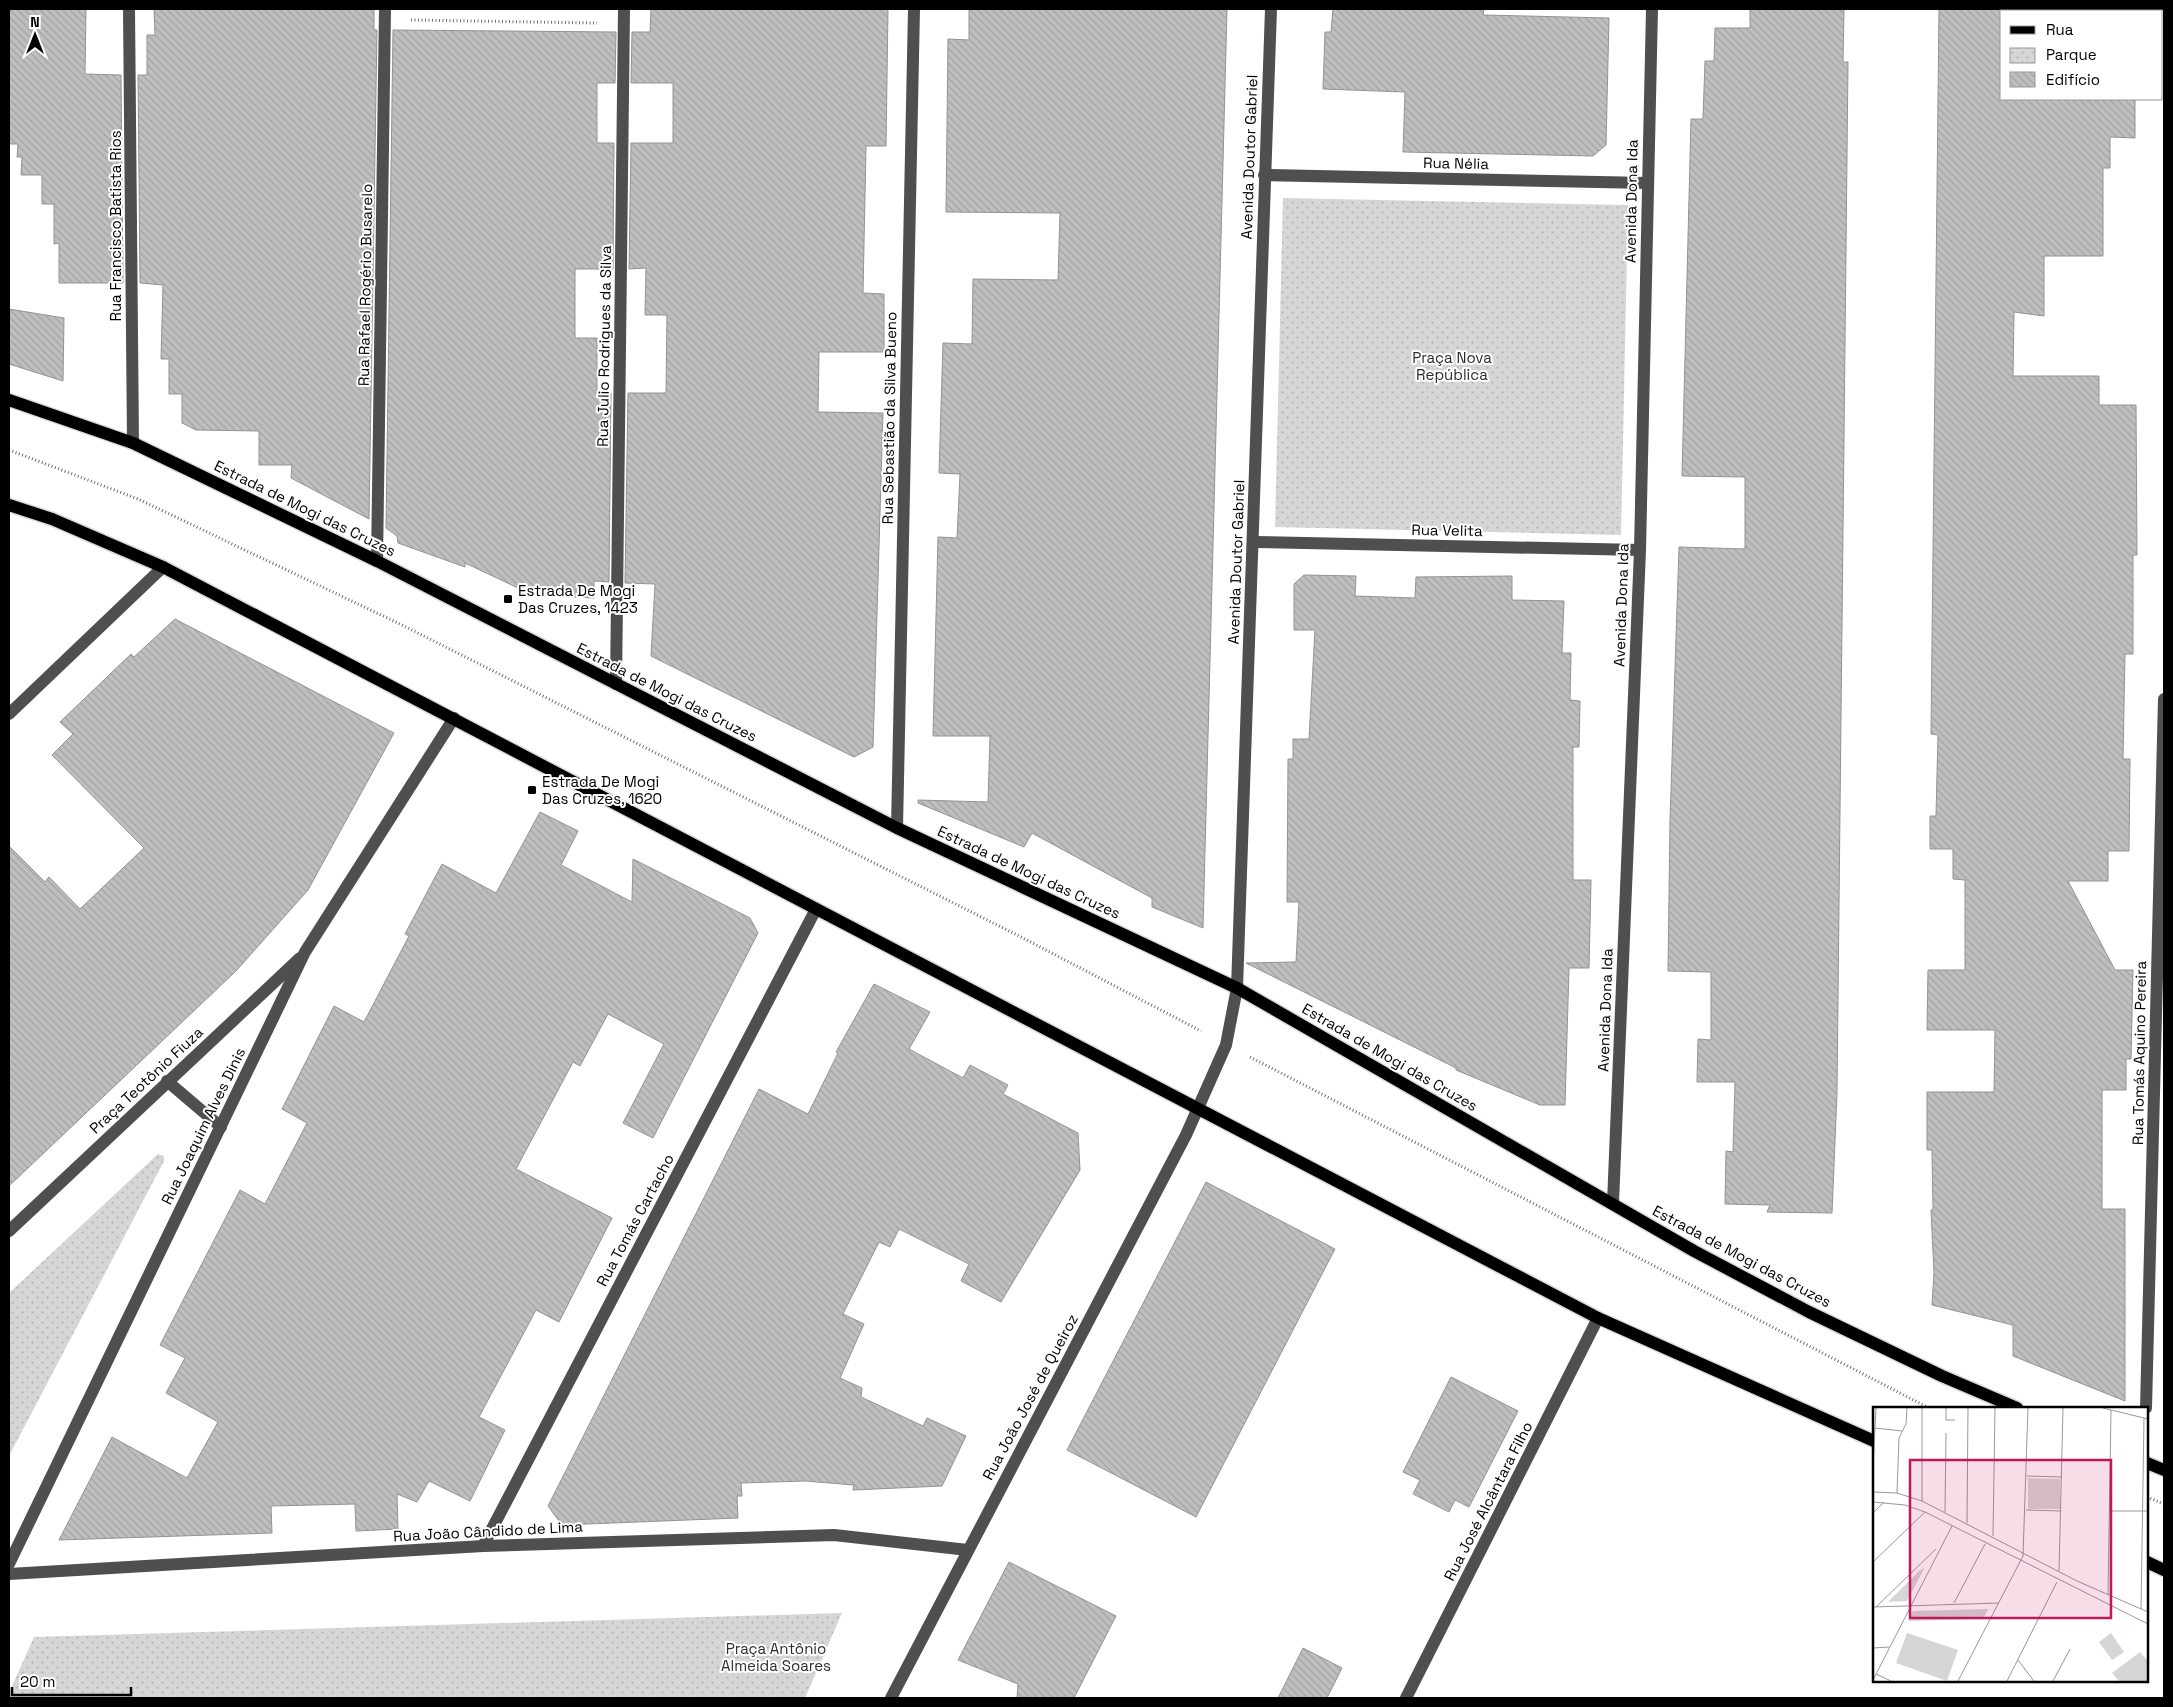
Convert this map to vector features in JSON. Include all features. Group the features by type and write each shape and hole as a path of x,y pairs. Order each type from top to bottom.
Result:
{"main road":[{"name":"Estrada de Mogi das Cruzes","path":"9,400 133,443 377,561 897,828 1237,988 1694,1251 1809,1312 1942,1376 2015,1407"},
{"path":"9,505 52,519 163,567 1598,1318 1873,1440"},
{"path":"2148,1464 2164,1470"},
{"path":"2148,1562 2164,1570"}],"street":[{"name":"Rua Francisco Batista Rios","path":"129,9 133,443"},
{"name":"Rua Julio Rodrigues da Silva","path":"616,684 624,9"},
{"name":"Rua Sebastião da Silva Bueno","path":"897,828 914,9"},
{"name":"Avenida Doutor Gabriel","path":"1198,1110 1226,1045 1237,988 1254,542 1264,175 1271,9"},
{"name":"Avenida Dona Ida","path":"1613,1203 1640,550 1652,9"},
{"name":"Rua Rafael Rogério Busarelo","path":"377,561 385,14"},
{"name":"Rua Nélia","path":"1264,175 1648,183"},
{"name":"Rua Velita","path":"1254,542 1640,550"},
{"path":"9,714 163,567"},
{"name":"Rua Tomás Aquino Pereira","path":"2146,1407 2164,699"},
{"name":"Rua Joaquim Alves Dinis","path":"9,1564 305,952 454,718"},
{"name":"Rua Tomás Cartacho","path":"484,1546 816,909"},
{"name":"Praça Teotônio Fiuza","path":"9,1231 305,952"},
{"path":"167,1081 221,1127"},
{"name":"Rua João José de Queiroz","path":"891,1698 1198,1110"},
{"name":"Rua José Alcântara Filho","path":"1406,1698 1598,1318"},
{"name":"Rua João Cândido de Lima","path":"9,1574 484,1546 834,1535 968,1550"}],"path":[{"path":"385,14 624,23"},
{"path":"9,450 138,499 402,626 1013,932 1226,1045 1927,1407"},
{"path":"2148,1497 2164,1504"}],"green space":[{"name":"Praça Nova República","path":"1283,198 1628,205 1621,535 1275,527"},
{"path":"158,1154 164,1156 164,1161 9,1456 9,1293"},
{"name":"Praça Antônio Almeida Soares","path":"842,1613 805,1698 9,1698 9,1693 34,1637"}],"building":[{"path":"9,9 86,9 85,74 121,75 123,283 59,283 59,243 54,244 54,204 42,204 42,175 21,175 22,157 17,157 18,144 9,144"},
{"path":"154,9 374,9 374,30 377,30 369,519 291,478 292,465 259,465 259,431 196,430 182,423 182,394 169,394 169,359 161,359 163,285 140,283 138,75 147,75 147,35 155,35"},
{"path":"651,9 888,9 886,146 866,146 863,293 884,294 884,352 819,352 818,412 883,413 873,747 854,757 651,656 655,584 625,583 628,393 666,393 667,315 645,315 646,268 629,269 631,143 673,143 673,83 631,83 632,32 650,32"},
{"path":"969,9 1227,9 1203,928 1152,907 1152,898 1032,833 1024,847 918,803 918,800 988,802 990,736 933,736 938,537 957,538 960,474 939,473 943,343 972,344 973,279 1058,280 1060,213 946,212 948,39 969,40"},
{"path":"1333,9 1484,9 1483,15 1609,18 1606,145 1593,156 1403,152 1405,92 1323,89 1325,32 1331,32"},
{"path":"1750,9 1844,9 1843,62 1848,62 1837,1093 1832,1213 1767,1212 1770,1205 1725,1204 1726,1151 1733,1152 1735,1082 1697,1082 1698,1039 1711,1040 1711,972 1668,971 1670,821 1679,547 1745,549 1745,477 1682,476 1691,119 1703,119 1705,61 1714,61 1715,28 1750,28"},
{"path":"1939,9 2002,9 2000,10 2000,100 2135,100 2135,138 2110,137 2110,168 2103,168 2103,256 2044,256 2044,316 2014,312 2013,376 2099,376 2099,405 2136,405 2137,555 2133,555 2133,654 2125,654 2123,759 2130,759 2129,851 2108,851 2108,881 2068,881 2115,970 2133,970 2131,1059 2126,1059 2126,1090 2102,1090 2102,1209 2125,1209 2125,1401 2013,1356 2013,1325 1932,1305 1934,1273 1931,1210 1933,1210 1932,1150 1927,1150 1927,1092 1994,1092 1995,1030 1927,1030 1928,970 1965,970 1965,880 1953,879 1953,849 1930,849 1930,816 1936,816 1938,735 1931,734"},
{"path":"393,30 616,32 615,83 597,83 597,143 614,143 613,269 575,269 575,338 597,338 597,393 611,393 609,582 594,581 594,598 533,595 465,563 465,567 398,543 397,536 386,528"},
{"path":"9,309 64,318 63,381 9,364"},
{"path":"1304,575 1356,576 1355,596 1415,598 1416,577 1512,576 1512,600 1564,601 1562,653 1571,653 1570,700 1580,701 1579,747 1573,747 1573,880 1591,880 1589,968 1569,968 1565,1105 1540,1105 1456,1070 1456,1068 1246,963 1296,962 1299,902 1287,902 1288,759 1293,759 1293,739 1309,739 1315,630 1294,630 1294,584"},
{"path":"175,619 394,733 308,890 236,971 9,1186 9,846 45,882 49,877 80,909 144,848 52,755 73,734 60,722 131,654 134,657"},
{"path":"540,812 578,831 561,865 632,902 633,859 750,918 758,933 653,1138 623,1123 664,1044 608,1014 580,1066 573,1062 516,1169 612,1218 559,1322 536,1310 479,1417 505,1430 470,1501 429,1481 417,1502 397,1494 398,1529 356,1531 355,1504 271,1506 272,1533 59,1540 112,1437 187,1478 218,1422 166,1393 185,1358 160,1345 240,1190 265,1204 307,1123 282,1109 334,1006 364,1022 409,936 405,934 442,864 496,893"},
{"path":"874,984 930,1012 909,1049 963,1078 970,1065 1008,1085 1003,1094 1078,1133 1080,1170 1001,1302 961,1281 969,1264 899,1229 890,1247 879,1242 843,1314 864,1324 840,1378 862,1388 861,1397 923,1426 927,1418 966,1436 942,1486 853,1490 854,1485 805,1481 741,1483 742,1496 737,1496 738,1518 562,1525 548,1506 759,1089 808,1114 838,1053 836,1052"},
{"path":"1206,1182 1335,1249 1196,1517 1067,1450"},
{"path":"1451,1377 1518,1411 1469,1507 1455,1500 1449,1512 1413,1494 1420,1480 1403,1472"},
{"path":"1009,1562 1116,1616 1074,1698 1017,1698 1018,1684 958,1660"},
{"path":"1303,1648 1342,1668 1327,1698 1278,1698"}],"place":[{"name":"Estrada De Mogi Das Cruzes, 1423","path":"508,599"},
{"name":"Estrada De Mogi Das Cruzes, 1620","path":"532,790"}]}
